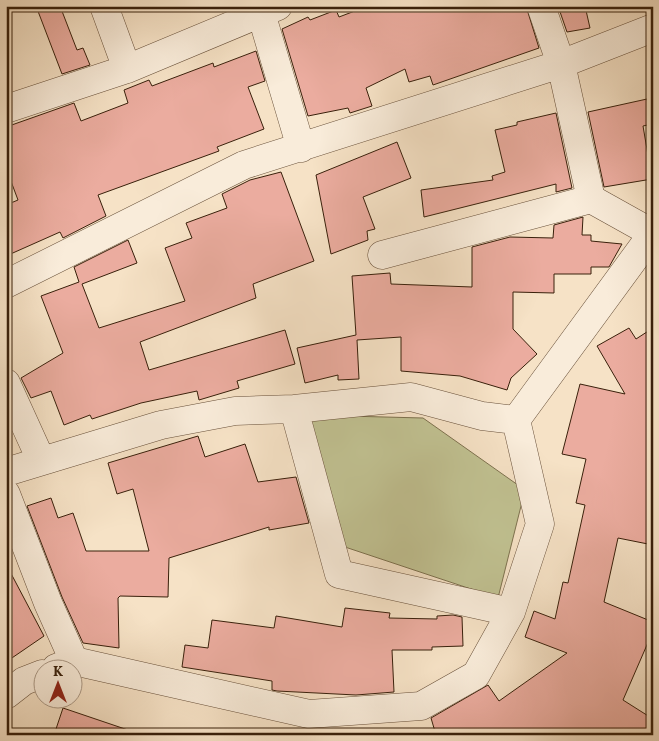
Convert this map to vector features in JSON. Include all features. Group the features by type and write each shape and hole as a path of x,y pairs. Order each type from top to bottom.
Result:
{"street":[{"path":"104,6 126,69"},
{"path":"541,6 561,64 591,199"},
{"path":"6,109 126,69 269,10 301,148"},
{"path":"6,284 244,165 561,64 648,21"},
{"path":"82,668 309,714 421,706 476,675 511,612 540,524 516,420 653,233 591,199 382,255"},
{"path":"6,382 41,460"},
{"path":"6,472 161,425 236,411 294,409 411,397 482,416 516,420"},
{"path":"294,409 340,574 511,612"},
{"path":"6,494 48,603 63,658"},
{"path":"6,695 24,681 32,678"}],"green space":[{"path":"308,415 423,418 525,490 498,598 342,546"}],"building":[{"path":"36,6 60,6 77,50 83,48 90,65 62,74"},
{"path":"368,6 526,6 539,48 433,85 430,76 409,82 405,69 366,88 372,106 350,113 348,108 308,116 282,29 308,17 310,20 336,10 339,17"},
{"path":"558,6 585,6 590,28 567,32"},
{"path":"256,51 265,81 248,87 264,129 217,147 219,151 98,195 106,216 63,238 60,232 6,256 6,205 18,200 6,168 6,127 74,103 81,121 128,103 124,90 149,80 152,86 213,63 214,67"},
{"path":"647,99 652,124 643,126 652,179 604,187 588,112"},
{"path":"556,113 572,188 556,192 556,184 424,217 421,190 493,180 492,176 505,172 495,130 517,125 517,122"},
{"path":"397,142 411,178 363,197 375,229 367,231 368,240 331,254 316,175"},
{"path":"281,172 314,261 253,284 256,298 140,342 149,370 285,330 295,364 237,381 239,388 199,400 197,391 141,403 92,419 90,415 64,425 51,391 31,398 21,378 63,353 41,296 79,282 74,267 128,240 137,263 82,284 99,328 185,301 165,248 192,238 186,223 227,208 222,194 250,180"},
{"path":"583,217 582,235 591,235 591,241 622,244 609,267 591,267 591,274 554,274 554,293 513,292 513,329 537,354 511,378 507,390 460,376 401,371 401,337 357,340 359,379 338,380 338,375 305,383 297,348 356,335 352,276 390,273 391,284 472,287 472,247 510,237 553,238 554,225"},
{"path":"629,328 636,339 653,328 653,545 618,538 604,602 653,622 653,631 623,700 653,719 653,735 436,735 431,718 488,685 499,701 567,653 525,637 534,611 555,619 563,582 568,583 585,505 576,503 586,459 562,454 580,384 625,394 597,346"},
{"path":"198,436 205,457 245,444 258,482 296,477 309,523 269,530 269,527 169,558 168,597 120,596 118,598 119,648 83,643 62,597 27,506 51,498 58,518 73,513 86,551 149,551 133,489 117,494 108,463"},
{"path":"6,564 44,636 6,662"},
{"path":"345,608 390,613 389,618 437,619 437,616 453,615 462,617 463,646 432,647 432,650 392,650 394,692 356,695 277,691 272,690 272,681 182,667 185,645 208,648 212,620 274,628 276,616 342,627"},
{"path":"63,708 131,731 130,735 54,735"}]}
